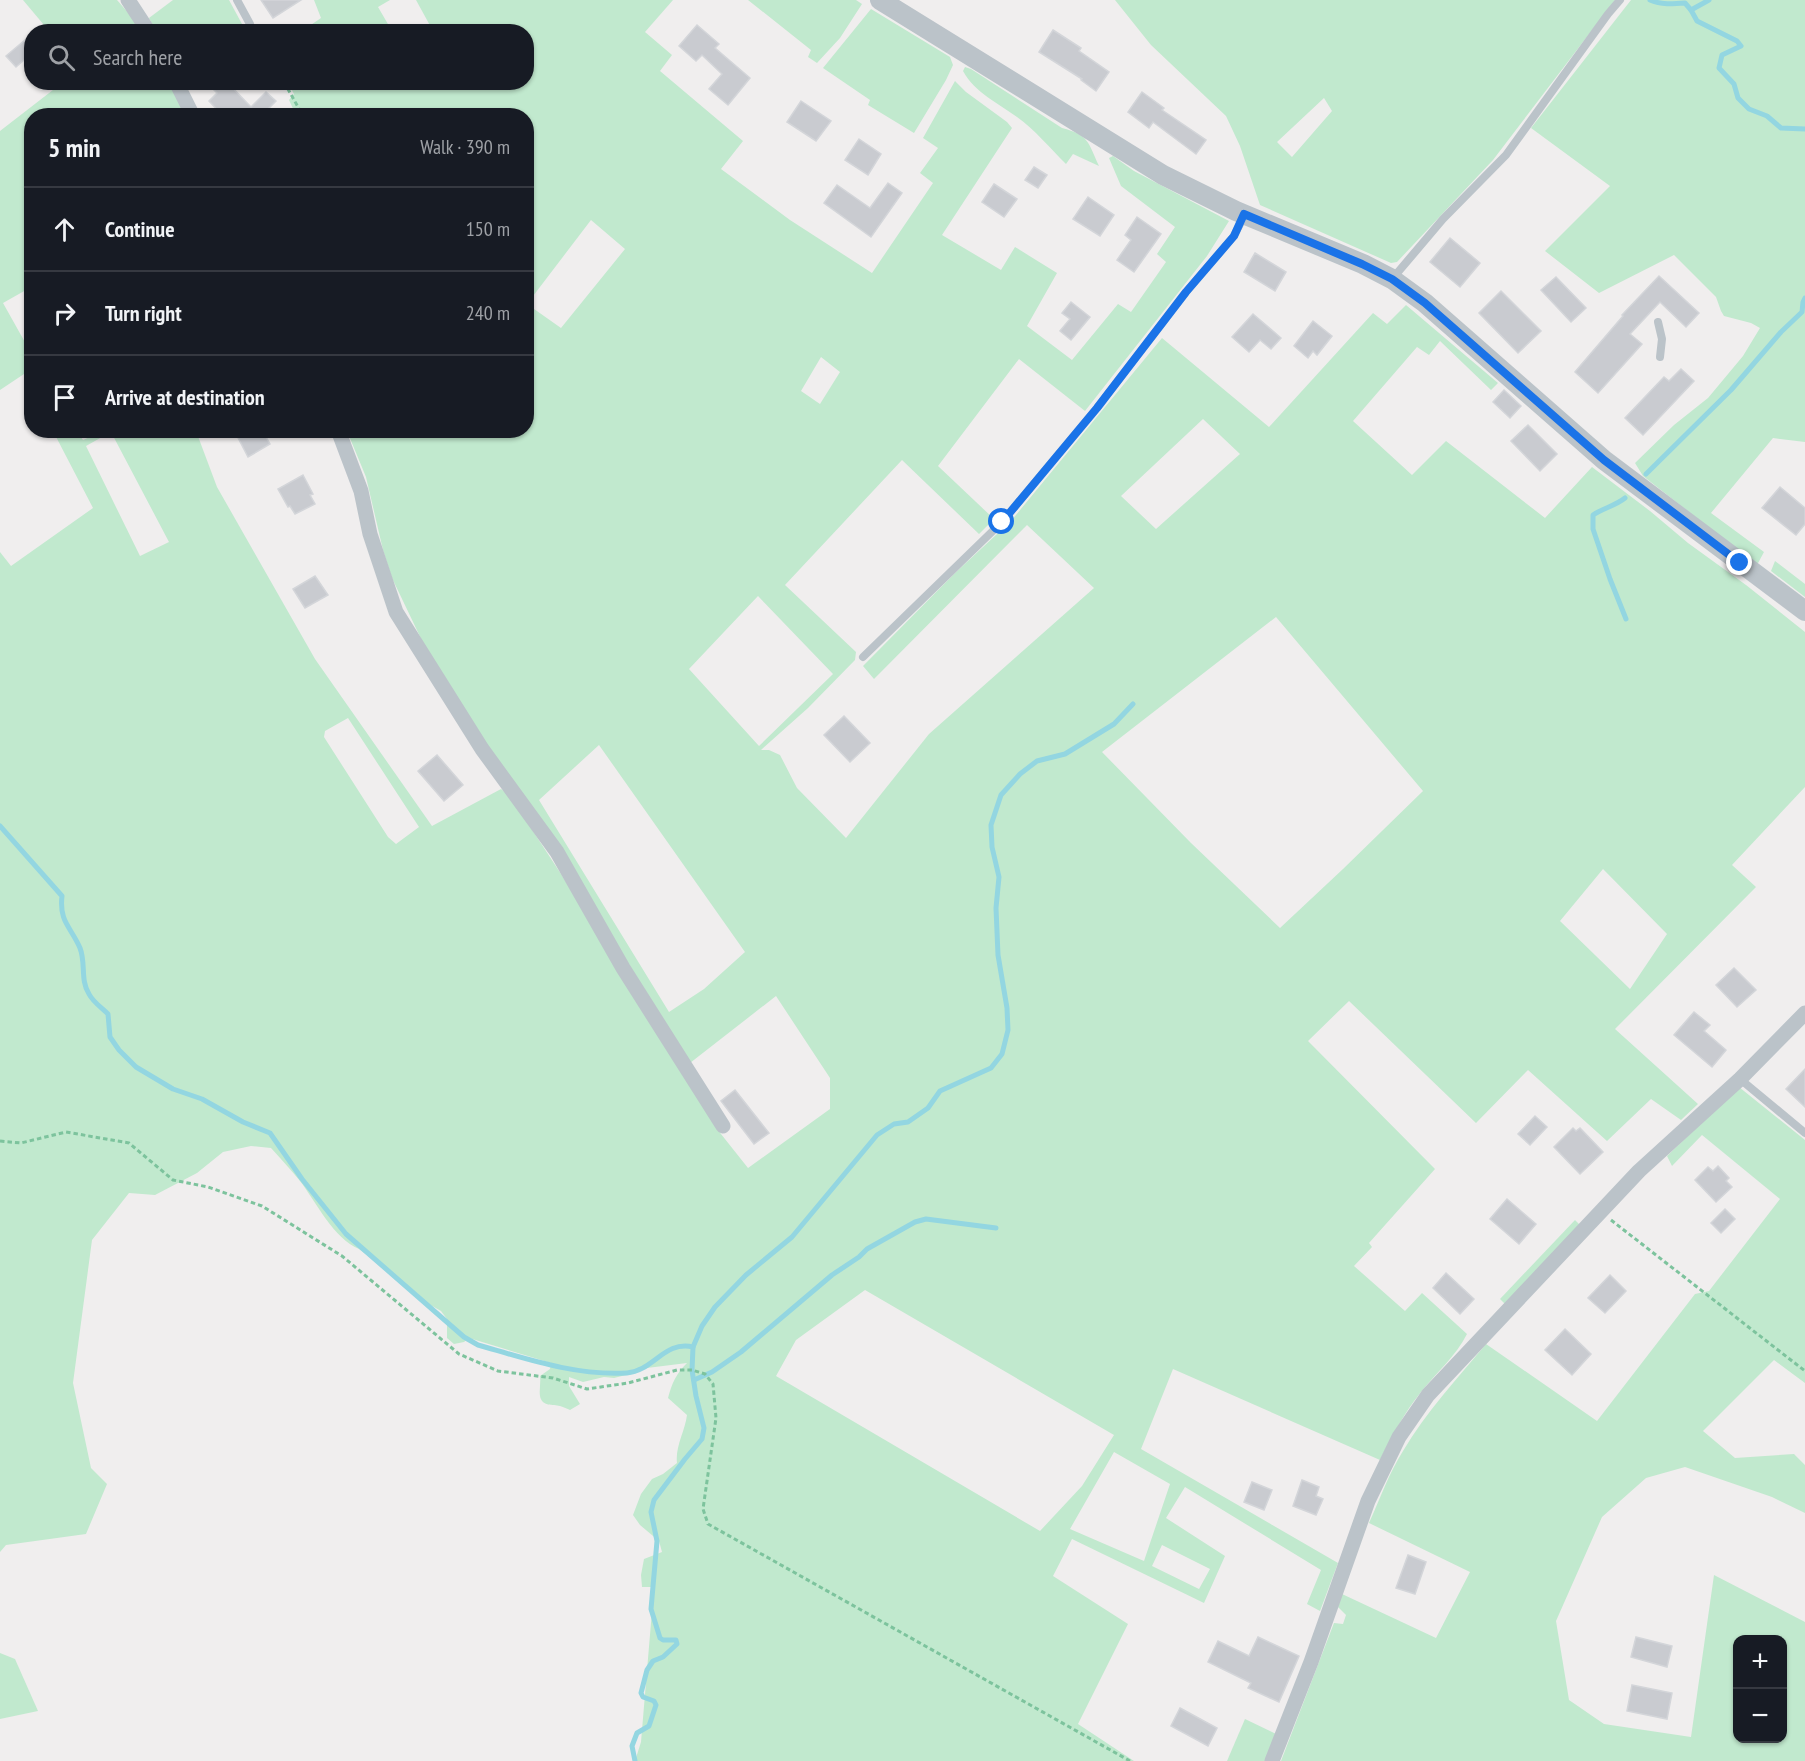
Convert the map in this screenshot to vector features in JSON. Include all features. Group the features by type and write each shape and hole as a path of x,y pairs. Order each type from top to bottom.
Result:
{"street":[{"path":"128,0 144,24"},
{"path":"879,0 1163,175 1244,214 1392,279 1425,303 1604,460 1805,611"},
{"path":"180,90 190,108"},
{"path":"341,438 360,491 370,534 396,612 482,749 557,852 623,968 723,1126"},
{"path":"1272,1761 1311,1662 1364,1510 1399,1437 1428,1395 1639,1171 1740,1079 1805,1013"}],"lane":[{"path":"237,0 250,24"},
{"path":"1392,279 1443,219 1506,155 1620,0"},
{"path":"863,657 1002,522 1097,408 1186,292 1234,236 1244,214"},
{"path":"1658,322 1662,339 1660,357"},
{"path":"1740,1079 1805,1133"}],"path":[{"path":"288,90 299,108"},
{"path":"0,1141 21,1143 66,1132 129,1143 172,1179 208,1187 262,1206 342,1256 459,1354 498,1371 553,1378 587,1389 628,1383 677,1370 692,1370 705,1374 713,1384 716,1418 703,1509 708,1524 1130,1761"},
{"path":"1600,1212 1805,1371"}],"green space":[{"path":"23,0 117,0 136,24 43,24"},
{"path":"173,0 229,0 242,24 152,24 149,18"},
{"path":"314,0 390,0 378,7 388,24 312,24 321,18"},
{"path":"416,0 673,0 645,32 672,55 660,71 743,141 721,169 790,220 872,273 933,183 920,173 938,148 923,138 955,81 1012,128 942,235 1001,270 1015,247 1057,273 1027,326 1072,360 1118,304 1131,312 1166,262 1157,254 1175,227 1121,186 1109,158 1113,156 1134,171 1229,221 1207,256 1085,411 1019,359 938,466 994,519 979,534 902,460 785,585 856,652 855,660 808,708 761,750 769,750 780,755 797,788 846,838 929,734 1094,588 1027,525 874,679 863,666 954,574 1011,521 1162,338 1269,427 1373,313 1387,324 1406,305 1498,383 1491,390 1440,341 1429,355 1417,347 1353,421 1412,475 1446,441 1545,518 1592,467 1805,632 1805,787 1732,865 1756,887 1615,1029 1698,1104 1681,1120 1651,1099 1607,1141 1528,1070 1476,1123 1349,1001 1308,1041 1435,1169 1369,1243 1372,1247 1354,1266 1405,1311 1422,1293 1467,1334 1452,1357 1409,1408 1380,1460 1173,1369 1141,1449 1338,1563 1320,1611 1307,1604 1321,1570 1185,1487 1166,1518 1225,1556 1204,1603 1072,1539 1053,1576 1128,1624 1078,1724 1134,1761 635,1761 641,1742 654,1587 642,1587 641,1575 644,1559 662,1552 659,1541 640,1525 633,1515 641,1494 652,1479 677,1463 677,1451 687,1415 668,1398 675,1379 687,1363 631,1370 626,1375 614,1378 604,1377 583,1382 569,1377 569,1386 580,1404 570,1410 543,1402 540,1396 540,1376 550,1369 551,1363 469,1338 464,1342 454,1344 447,1338 447,1319 441,1311 420,1299 418,1294 341,1237 300,1181 271,1148 251,1146 223,1152 197,1173 155,1195 129,1193 92,1240 73,1383 91,1468 107,1484 86,1534 6,1545 0,1552 0,552 11,566 93,508 57,438 82,438 83,440 100,438 86,446 140,556 169,542 114,438 199,438 217,487 315,659 432,826 501,789 510,796 561,874 721,1134 748,1168 830,1109 830,1078 776,996 690,1063 425,647 392,578 366,477 350,438 534,438 534,309 561,328 625,249 591,220 534,295 534,108 293,108 289,100 294,94 292,90 534,90 534,24 429,24","holes":["821,357 840,372 820,404 801,391","1203,419 1240,454 1156,529 1121,496","758,596 833,674 759,746 689,669","1276,617 1423,791 1280,928 1191,843 1102,752","348,718 419,827 396,844 388,837 324,737 325,731","599,745 745,952 704,989 669,1012 539,800","1603,869 1667,934 1630,989 1560,921","865,1290 1114,1435 1082,1486 1040,1531 776,1376 796,1340","1114,1452 1170,1484 1144,1561 1070,1529","1162,1545 1210,1569 1199,1589 1152,1566"]},
{"path":"748,0 856,0 862,4 840,38 817,63 808,57 811,50"},
{"path":"1115,0 1615,0 1493,160 1397,262 1391,263 1260,205 1240,146 1226,116 1151,45","holes":["1324,98 1332,111 1292,157 1277,142"]},
{"path":"1631,0 1805,0 1805,442 1773,438 1711,513 1764,552 1757,565 1643,476 1635,463 1674,425 1708,398 1743,356 1760,328 1751,323 1724,316 1716,297 1674,255 1599,293 1545,251 1610,186 1531,128"},
{"path":"871,9 950,57 953,65 914,133 868,105 870,100 823,68"},
{"path":"965,67 1062,128 1083,137 1090,145 1099,166 1073,154 1066,164 1024,122 974,86 963,71"},
{"path":"53,90 173,90 182,108 30,108"},
{"path":"24,112 24,291 3,303 24,340 24,374 0,390 0,131"},
{"path":"1775,561 1805,584 1805,597 1771,571"},
{"path":"1739,1087 1805,1140 1805,1383 1774,1360 1703,1431 1735,1458 1794,1454 1805,1465 1805,1513 1772,1497 1685,1467 1646,1478 1602,1517 1556,1621 1569,1700 1604,1724 1691,1737 1714,1575 1805,1622 1805,1761 1281,1761 1334,1623 1343,1624 1346,1615 1338,1607 1342,1594 1436,1638 1470,1572 1369,1523 1393,1468 1412,1437 1442,1396 1486,1344 1597,1421 1695,1294 1709,1291 1780,1199 1702,1135 1672,1166 1667,1156"},
{"path":"1575,1220 1581,1226 1505,1304 1500,1299"},
{"path":"0,1653 15,1659 38,1711 0,1719"},
{"path":"1245,1719 1276,1734 1265,1761 1227,1761"}],"building":[{"path":"261,0 301,0 273,18"},
{"path":"697,25 719,44 715,48 750,78 728,105 709,89 722,74 702,55 696,61 679,46"},
{"path":"1053,30 1081,48 1079,51 1109,72 1096,91 1082,79 1039,52"},
{"path":"24,41 24,60 16,67 6,56"},
{"path":"214,90 235,90 251,107 266,92 276,101 269,108 216,108 209,101 217,93"},
{"path":"1142,92 1164,108 1162,110 1206,140 1196,154 1153,122 1149,128 1128,112"},
{"path":"801,101 831,121 816,141 787,122"},
{"path":"859,139 881,154 868,175 845,160"},
{"path":"1034,167 1047,175 1038,188 1025,180"},
{"path":"888,183 902,193 871,237 824,203 837,185 870,208"},
{"path":"994,184 1017,199 1004,217 982,202"},
{"path":"1088,197 1114,215 1100,236 1073,219"},
{"path":"1137,217 1161,234 1134,272 1117,260 1131,240 1125,235"},
{"path":"1450,238 1480,263 1460,287 1430,262"},
{"path":"1255,253 1286,272 1275,291 1244,272"},
{"path":"1659,276 1699,313 1686,327 1660,302 1630,334 1642,344 1598,393 1575,372 1622,315"},
{"path":"1556,277 1586,308 1571,322 1541,290"},
{"path":"1501,291 1541,331 1518,353 1479,313"},
{"path":"1071,302 1090,317 1071,340 1060,331 1070,319 1062,313"},
{"path":"1253,314 1281,338 1271,349 1260,340 1249,352 1232,337"},
{"path":"1313,321 1332,336 1317,355 1313,351 1308,358 1294,346"},
{"path":"1681,369 1694,381 1643,435 1625,418 1664,377 1669,381"},
{"path":"1504,390 1521,406 1510,418 1493,402"},
{"path":"1528,425 1557,454 1540,471 1511,441"},
{"path":"238,438 267,438 270,444 248,457"},
{"path":"303,475 313,494 310,495 315,504 295,514 290,506 288,507 278,489"},
{"path":"1780,487 1805,508 1805,524 1796,535 1762,508"},
{"path":"315,576 328,595 305,608 293,589"},
{"path":"844,716 870,743 850,762 824,735"},
{"path":"437,755 463,785 444,801 418,771"},
{"path":"1734,968 1756,990 1737,1007 1716,985"},
{"path":"1694,1012 1710,1025 1704,1031 1726,1050 1712,1067 1674,1035"},
{"path":"1805,1069 1805,1107 1786,1089"},
{"path":"735,1090 769,1133 754,1144 721,1101"},
{"path":"1535,1116 1547,1127 1530,1145 1518,1134"},
{"path":"1573,1128 1576,1131 1580,1128 1603,1152 1580,1174 1554,1147"},
{"path":"1718,1166 1729,1178 1726,1181 1732,1187 1716,1202 1695,1180 1708,1167 1713,1171"},
{"path":"1507,1199 1536,1224 1519,1244 1490,1219"},
{"path":"1725,1209 1735,1219 1721,1233 1711,1223"},
{"path":"1446,1273 1474,1299 1460,1314 1433,1288"},
{"path":"1610,1275 1626,1291 1605,1313 1588,1298"},
{"path":"1565,1329 1591,1354 1572,1375 1545,1350"},
{"path":"1302,1480 1319,1487 1316,1496 1323,1499 1316,1515 1293,1506"},
{"path":"1252,1482 1272,1490 1264,1510 1244,1502"},
{"path":"1408,1555 1426,1562 1415,1594 1396,1588"},
{"path":"1258,1637 1299,1656 1279,1702 1248,1688 1251,1683 1208,1662 1218,1641 1249,1656"},
{"path":"1636,1637 1672,1646 1667,1667 1631,1657"},
{"path":"1632,1685 1672,1693 1667,1719 1627,1711"},
{"path":"1180,1708 1217,1728 1208,1746 1171,1726"}],"waterway":[{"path":"1650,0 1672,4 1685,3 1697,21 1737,41 1741,46 1722,55 1719,68 1734,84 1738,98 1749,109 1767,116 1781,128 1805,129"},
{"path":"1691,10 1709,0"},
{"path":"1646,474 1731,390 1781,332 1802,312 1805,298"},
{"path":"1625,498 1593,515 1593,529 1626,619"},
{"path":"693,1347 702,1326 715,1307 746,1275 792,1237 877,1135 894,1124 908,1122 928,1108 940,1091 991,1068 1002,1054 1008,1030 1007,1008 998,955 996,908 999,877 992,847 991,825 1001,795 1020,774 1037,761 1065,754 1114,724 1133,704"},
{"path":"0,826 62,896 62,912 66,924 82,954 86,989 93,1000 108,1014 110,1037 119,1050 136,1067 173,1089 202,1099 243,1122 270,1133 302,1179 346,1234 464,1337 478,1345 533,1361 570,1369 608,1373 636,1371 675,1348 693,1347 692,1370 704,1428 702,1439 654,1500 651,1512 657,1541 651,1609 660,1638 676,1640 677,1644 663,1657 653,1661 647,1670 641,1693 643,1697 654,1701 656,1705 649,1726 637,1733 632,1746 635,1761"},
{"path":"694,1380 712,1372 741,1352 832,1275 867,1249 915,1222 926,1219 996,1228"}],"route":[{"path":"1002,522 1097,408 1186,292 1234,236 1244,214 1392,279 1425,303 1604,460 1740,563"}]}
